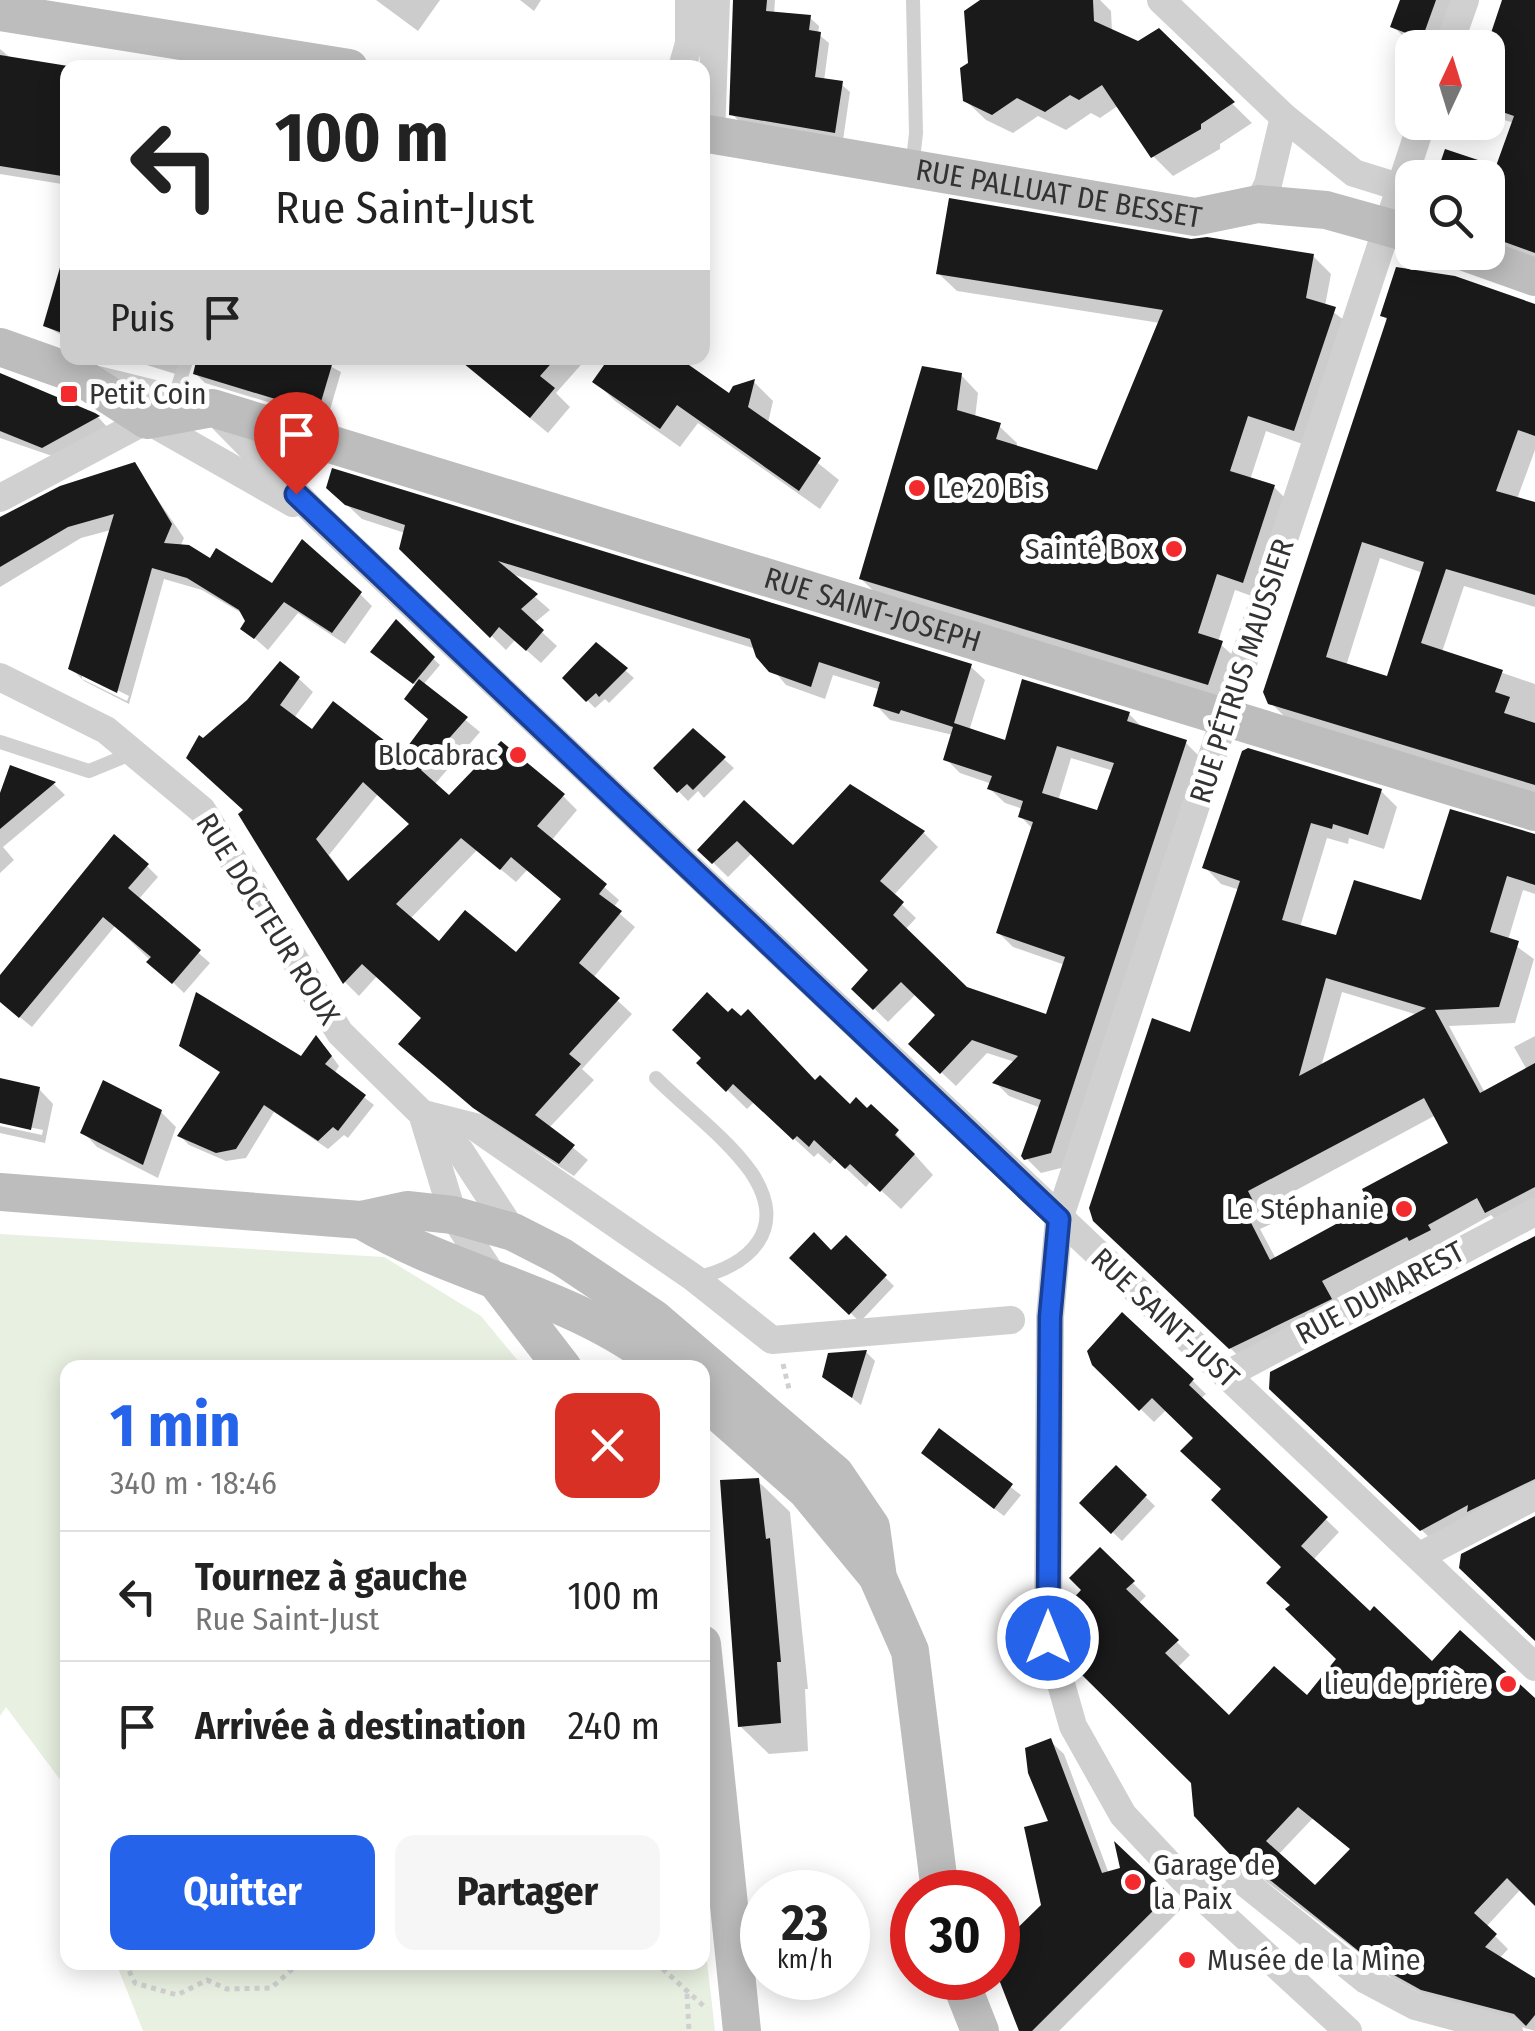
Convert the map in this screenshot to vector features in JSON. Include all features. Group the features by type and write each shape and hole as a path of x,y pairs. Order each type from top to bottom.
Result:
{"main road":[{"path":"0,12 299,60"},
{"name":"RUE PALLUAT DE BESSET","path":"710,135 1195,217 1258,204 1326,210 1395,229"},
{"path":"1505,266 1535,277"},
{"path":"0,347 161,409 212,408"},
{"name":"RUE SAINT-JOSEPH","path":"212,408 1535,812"},
{"path":"0,1192 361,1220 406,1210 453,1215 512,1232 562,1257 638,1308 700,1360"},
{"path":"361,1220 401,1244 558,1303 650,1360"},
{"path":"492,1275 556,1360"},
{"path":"638,1308 654,1360"},
{"path":"710,1369 835,1474 870,1527 878,1578 910,1651 937,1870"},
{"path":"710,1405 806,1490 878,1578"},
{"path":"710,1760 728,2022"},
{"path":"967,2000 980,2031"}],"street":[{"path":"684,60 689,43 689,0"},
{"path":"710,89 716,0"},
{"path":"1161,0 1284,117 1354,173 1395,186"},
{"path":"1454,30 1465,0"},
{"path":"1258,204 1268,184 1284,117"},
{"name":"RUE PÉTRUS MAUSSIER","path":"1348,2031 1184,1880 1122,1815 1073,1726 1048,1638 1050,1317 1059,1219 1228,718 1395,244"},
{"name":"RUE SAINT-JUST","path":"212,408 317,515 1535,1667"},
{"path":"0,498 161,409"},
{"name":"RUE SAINT-JUST","path":"161,409 317,515"},
{"name":"RUE DOCTEUR ROUX","path":"0,677 106,730 202,810 340,1034 460,1151 512,1232"},
{"path":"422,1114 474,1127 694,1278 772,1340 1011,1320"},
{"name":"RUE DOCTEUR ROUX","path":"422,1114 453,1215 492,1275"},
{"name":"RUE DUMAREST","path":"1226,1375 1535,1212"},
{"path":"1420,1556 1535,1496"},
{"path":"1184,1880 1239,1878 1366,1980 1415,2006 1509,2031"}],"lane":[{"path":"912,0 916,133 912,171"},
{"path":"161,409 183,365"},
{"path":"0,742 89,771 134,753"},
{"path":"656,1078 750,1172 765,1209 755,1248 741,1263 694,1278"}],"path":[{"path":"128,1970 134,1983 177,1995 207,1980 227,1989 270,1988 291,1970"},
{"path":"664,1970 728,2022"},
{"path":"686,1990 689,2031"}],"green space":[{"path":"0,1234 384,1257 481,1316 517,1360 60,1360 60,1780 6,1707 0,1716"},
{"path":"119,1970 708,1970 715,2031 143,2031"}],"building":[{"path":"733,0 767,0 766,11 811,15 809,30 821,32 815,77 843,81 835,133 729,115"},
{"path":"980,0 1093,0 1094,21 1138,41 1159,28 1235,102 1201,124 1201,129 1151,158 1102,85 1079,100 1070,95 1045,112 1017,98 992,115 963,101 960,68 968,63 964,11"},
{"path":"1400,0 1436,0 1425,30 1390,27"},
{"path":"1502,0 1535,0 1535,253 1505,242 1505,160 1498,160 1514,116 1505,113 1505,30 1492,30"},
{"path":"0,55 60,65 60,176 0,166"},
{"path":"1445,149 1478,160 1441,160"},
{"path":"949,198 1191,239 1207,237 1314,254 1306,298 1336,307 1294,431 1248,416 1230,471 1275,485 1243,583 1217,574 1198,633 1223,641 1208,685 859,579 922,366 962,373 957,410 1001,423 996,439 1097,470 1163,310 936,274"},
{"path":"60,267 60,332 43,326"},
{"path":"1395,270 1455,276 1535,304 1535,436 1518,430 1496,491 1535,502 1535,595 1446,569 1421,643 1503,670 1495,692 1510,697 1504,713 1535,723 1535,785 1268,704 1263,692 1387,318 1380,316","holes":["1362,542 1424,562 1387,676 1326,657"]},
{"path":"195,365 332,365 318,412 193,374"},
{"path":"466,365 550,365 540,376 555,388 530,418"},
{"path":"604,365 689,365 729,393 733,386 755,379 748,407 821,458 799,491 677,405 660,429 592,382"},
{"path":"0,373 100,416 42,448 0,431"},
{"path":"135,462 172,524 164,543 189,545 210,558 216,548 272,583 302,539 362,592 332,633 284,602 254,639 240,629 245,621 239,610 187,578 152,568 117,693 68,669 114,514 68,527 0,567 0,517 60,486"},
{"path":"332,468 972,664 954,723 1005,740 1022,679 1130,712 1127,721 1187,740 1051,1153 1024,1160 1021,1156 1041,1100 992,1083 1018,1056 972,1040 940,1074 908,1044 935,1015 901,982 873,1010 851,989 868,970 737,841 712,864 697,850 744,800 793,845 850,784 925,831 880,881 904,902 893,915 967,987 1046,1014 1065,957 996,933 1033,822 1018,817 1023,801 987,789 992,776 943,760 953,727 901,710 899,714 873,706 880,682 819,662 811,687 769,672 756,657 750,639 498,561 538,594 521,609 544,630 526,651 499,627 490,638 399,549 405,525 345,505 326,488","holes":["1057,746 1114,763 1097,810 1042,793"]},
{"path":"396,619 435,657 413,684 370,652"},
{"path":"596,642 628,668 599,697 596,693 586,702 562,678"},
{"path":"280,661 300,677 280,705 312,729 333,701 402,754 428,719 404,699 419,679 468,717 421,770 449,795 501,741 565,794 537,826 607,884 599,894 622,911 579,963 620,998 569,1054 581,1064 535,1115 575,1145 559,1164 473,1108 398,1044 421,1018 362,964 343,984 238,814 243,810 186,758 199,735 203,738 247,700","holes":["363,782 409,824 348,881 316,839","461,838 500,870 511,857 561,899 516,952 465,910 439,941 396,904"]},
{"path":"693,728 726,757 693,790 687,784 677,793 653,768"},
{"path":"1248,748 1382,789 1368,835 1333,824 1332,829 1311,823 1282,920 1336,935 1354,880 1421,900 1450,809 1535,834 1535,885 1507,876 1490,932 1519,941 1499,1007 1435,1010 1480,1093 1535,1063 1535,1187 1485,1213 1477,1198 1428,1225 1431,1230 1409,1241 1407,1237 1322,1281 1332,1299 1229,1349 1093,1221 1089,1208 1152,1018 1190,1032 1240,881 1202,868 1242,751","holes":["1326,978 1426,1008 1299,1076","1424,1098 1448,1143 1362,1189 1367,1200 1333,1218 1336,1224 1270,1260 1246,1213 1256,1207 1248,1191"]},
{"path":"10,765 56,782 0,829 0,793"},
{"path":"114,834 149,864 128,888 201,950 172,984 146,962 151,957 103,917 19,1018 0,1002 0,975"},
{"path":"196,992 301,1056 316,1035 332,1056 325,1064 366,1095 338,1131 333,1127 318,1141 264,1105 236,1149 216,1153 177,1136 220,1072 179,1046"},
{"path":"707,992 728,1012 732,1008 741,1016 748,1009 815,1080 820,1075 850,1104 856,1097 867,1108 871,1104 899,1130 895,1135 915,1154 880,1192 850,1164 845,1169 814,1140 809,1147 797,1136 793,1140 733,1084 726,1092 696,1063 701,1058 672,1030"},
{"path":"0,1078 40,1087 31,1130 0,1123"},
{"path":"103,1080 162,1110 143,1165 80,1133"},
{"path":"814,1232 831,1250 846,1235 887,1275 849,1315 789,1258"},
{"path":"1535,1236 1535,1479 1467,1512 1468,1505 1420,1531 1269,1389 1270,1372"},
{"path":"1122,1312 1194,1379 1189,1385 1328,1517 1301,1546 1370,1611 1374,1606 1432,1661 1460,1630 1535,1698 1535,1906 1507,1878 1474,1913 1497,1934 1485,1947 1535,1978 1535,2015 1526,2026 1514,2014 1421,1990 1376,1965 1250,1864 1236,1861 1194,1816 1191,1783 1082,1675 1068,1604 1081,1590 1069,1578 1100,1547 1135,1581 1126,1589 1179,1640 1165,1653 1229,1715 1274,1666 1307,1695 1336,1659 1285,1609 1290,1605 1266,1583 1281,1567 1211,1500 1221,1489 1180,1451 1193,1438 1152,1398 1139,1411 1092,1365 1087,1351","holes":["1298,1807 1350,1849 1315,1885 1266,1841"]},
{"path":"867,1350 852,1398 822,1377 828,1353"},
{"path":"939,1428 1013,1484 994,1509 921,1453"},
{"path":"1116,1465 1147,1495 1111,1534 1079,1503"},
{"path":"759,1478 766,1539 770,1538 781,1662 777,1662 781,1723 738,1727 720,1480"},
{"path":"1535,1516 1535,1641 1459,1568 1461,1554"},
{"path":"1051,1738 1102,1873 1120,1868 1114,1841 1170,1894 1032,2031 1019,2031 1007,2000 1020,2000 1020,1926 1041,1905 1024,1827 1048,1821 1028,1773 1025,1748"}],"place":[{"name":"Petit Coin","path":"69,394"},
{"name":"Le 20 Bis","path":"917,488"},
{"name":"Sainté Box","path":"1174,549"},
{"name":"Blocabrac","path":"518,755"},
{"name":"Le Stéphanie","path":"1404,1209"},
{"name":"lieu de prière","path":"1508,1684"},
{"name":"Garage de la Paix","path":"1133,1882"},
{"name":"Musée de la Mine","path":"1187,1960"}],"route":[{"path":"296,494 1059,1219 1050,1317 1048,1638"}]}
